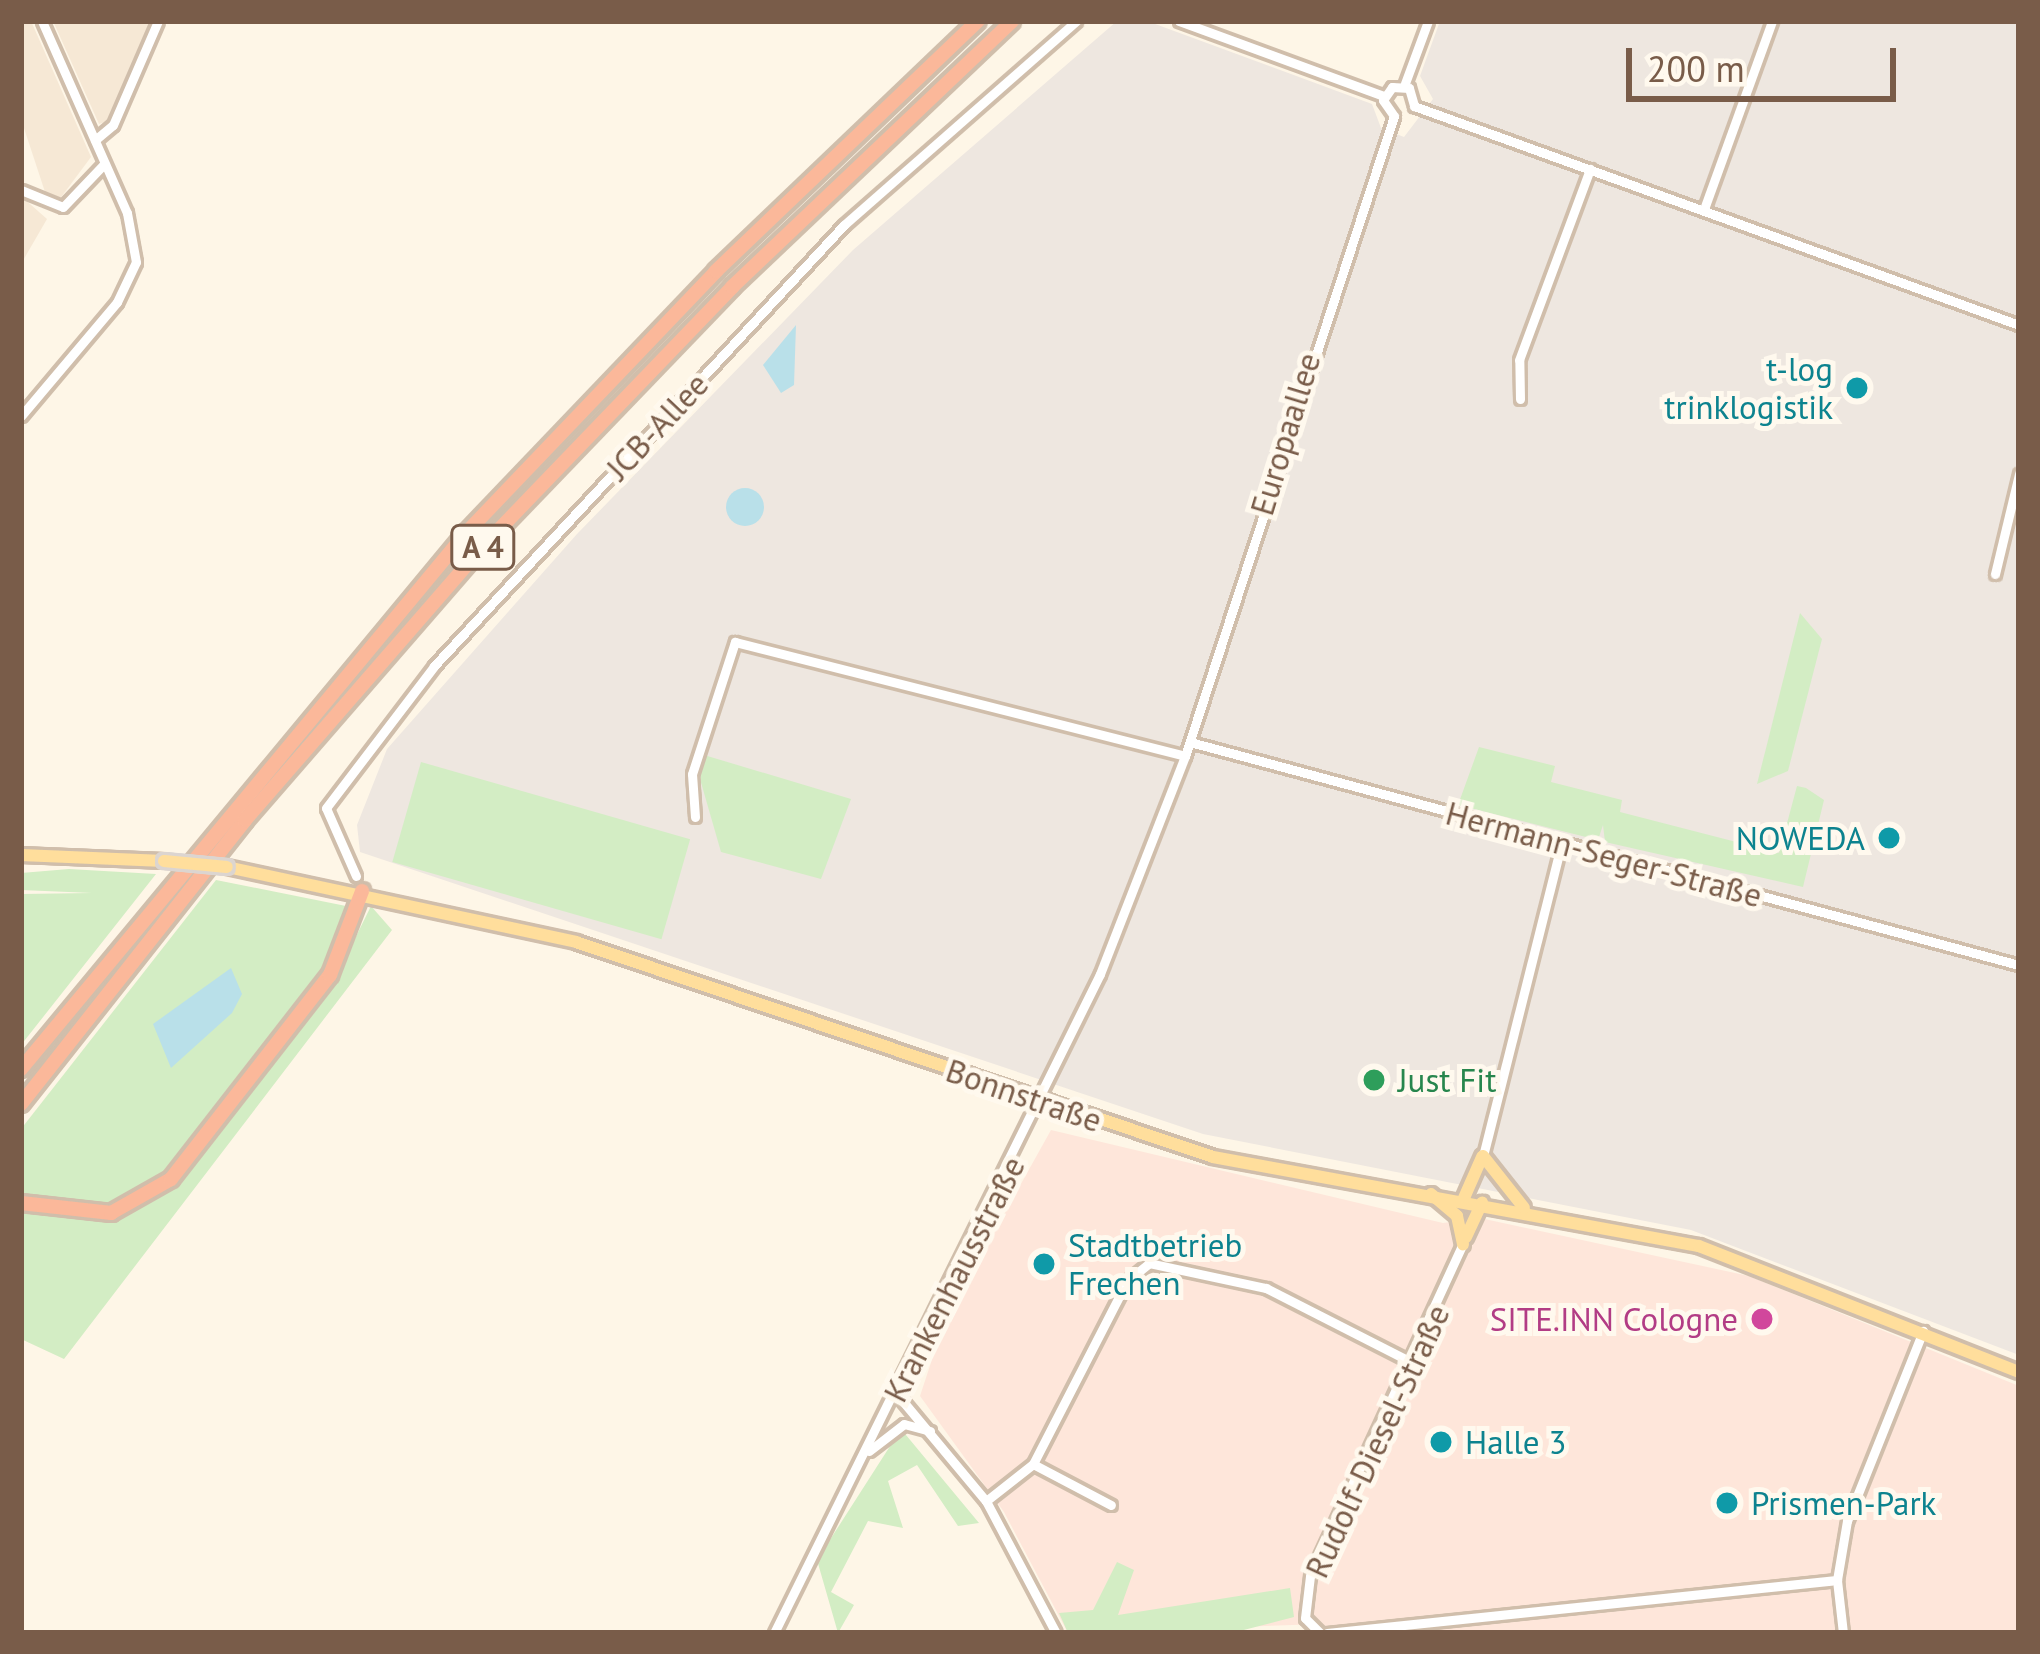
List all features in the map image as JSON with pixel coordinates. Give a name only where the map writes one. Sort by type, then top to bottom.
[{"type":"highway","name":"A 4","points":[[21,1069],[466,533],[978,21]]},
{"type":"highway","name":"A 4","points":[[21,1104],[245,820],[488,542],[732,287],[1012,21]]},
{"type":"highway","points":[[21,1203],[111,1214],[171,1179],[330,975],[359,884]]},
{"type":"main road","name":"Bonnstraße","points":[[21,855],[164,861],[359,884],[597,948],[1043,1103],[1213,1156],[1525,1208],[1699,1246],[2019,1372]]},
{"type":"main road","points":[[1464,1198],[1483,1156],[1525,1208]]},
{"type":"main road","points":[[1430,1193],[1456,1216],[1463,1244]]},
{"type":"main road","points":[[1463,1244],[1482,1202]]},
{"type":"street","points":[[21,416],[134,274],[134,232],[42,21]]},
{"type":"street","points":[[95,140],[113,125],[158,21]]},
{"type":"street","name":"JCB-Allee","points":[[359,884],[326,808],[434,666],[844,225],[1076,21]]},
{"type":"street","points":[[1179,21],[1384,95],[1404,86],[1428,21]]},
{"type":"street","points":[[1704,209],[1772,21]]},
{"type":"street","points":[[1404,86],[1414,106],[2019,325]]},
{"type":"street","points":[[1384,95],[1394,116],[1414,106]]},
{"type":"street","name":"Europaallee","points":[[1043,1103],[1190,742],[1394,116]]},
{"type":"street","points":[[21,190],[63,207],[104,164]]},
{"type":"street","points":[[1520,399],[1519,360],[1590,170]]},
{"type":"street","points":[[1995,574],[2019,474]]},
{"type":"street","points":[[695,817],[692,774],[735,642],[1185,756]]},
{"type":"street","name":"Hermann-Seger-Straße","points":[[1190,742],[2019,964]]},
{"type":"street","points":[[1483,1156],[1561,845]]},
{"type":"street","name":"Krankenhausstraße","points":[[774,1633],[1043,1103]]},
{"type":"street","name":"Rudolf-Diesel-Straße","points":[[1322,1633],[1306,1618],[1310,1576],[1413,1363],[1463,1244]]},
{"type":"street","points":[[986,1501],[1033,1464],[1127,1280],[1149,1263],[1266,1288],[1413,1363]]},
{"type":"street","points":[[1844,1633],[1837,1580],[1856,1490],[1923,1331]]},
{"type":"street","points":[[896,1393],[986,1501],[1056,1633]]},
{"type":"street","name":"Krankenhausstraße","points":[[865,1455],[904,1424],[935,1435]]},
{"type":"street","points":[[1033,1464],[1111,1505]]},
{"type":"street","points":[[1322,1633],[1837,1580]]},
{"type":"street","points":[[1466,1620],[1466,1633]]},
{"type":"shaded area","points":[[21,21],[31,21],[91,157],[59,200],[46,195],[21,119]]},
{"type":"shaded area","points":[[53,21],[152,21],[111,120],[99,124]]},
{"type":"shaded area","points":[[1117,21],[1147,21],[1372,104],[1381,128],[1404,137],[1433,99],[1420,76],[1440,21],[2019,21],[2019,1355],[1691,1230],[1203,1134],[360,852],[357,825],[387,749],[577,534],[853,250]]},
{"type":"shaded area","points":[[21,196],[47,219],[21,264]]},
{"type":"shaded area","points":[[1051,1130],[1443,1223],[1480,1218],[1749,1276],[2019,1386],[2019,1633],[1324,1633],[1323,1624],[1068,1633],[1004,1512],[920,1396],[945,1320]]},
{"type":"green space","points":[[1800,613],[1822,639],[1788,771],[1757,784]]},
{"type":"green space","points":[[1479,747],[1555,766],[1551,782],[1622,800],[1620,812],[1779,853],[1797,786],[1806,788],[1824,800],[1803,887],[1605,842],[1603,825],[1598,840],[1458,805]]},
{"type":"green space","points":[[704,755],[851,799],[821,879],[721,852],[700,779]]},
{"type":"green space","points":[[421,762],[690,839],[661,939],[392,862]]},
{"type":"green space","points":[[69,869],[156,874],[21,1045],[21,894],[92,893],[21,890],[21,873]]},
{"type":"green space","points":[[216,880],[346,906],[332,959],[147,1194],[101,1209],[21,1198],[21,1129]]},
{"type":"green space","points":[[371,906],[392,930],[64,1359],[21,1339],[21,1208],[99,1220],[160,1197],[335,979]]},
{"type":"green space","points":[[901,1429],[979,1523],[958,1526],[917,1465],[888,1481],[903,1528],[868,1521],[831,1592],[854,1605],[838,1633],[817,1560]]},
{"type":"green space","points":[[1117,1562],[1134,1570],[1118,1615],[1290,1588],[1294,1617],[1232,1633],[1068,1633],[1059,1613],[1093,1610]]},
{"type":"water","points":[[796,325],[794,385],[781,393],[763,365]]},
{"type":"water","points":[[745,488],[758,494],[764,507],[758,520],[745,526],[732,520],[726,507],[732,494]]},
{"type":"water","points":[[231,968],[242,994],[232,1013],[171,1068],[153,1024]]},
{"type":"place","name":"t-log trinklogistik","points":[[1857,388]]},
{"type":"place","name":"NOWEDA","points":[[1889,838]]},
{"type":"place","name":"Just Fit","points":[[1374,1080]]},
{"type":"place","name":"Stadtbetrieb Frechen","points":[[1044,1264]]},
{"type":"place","name":"SITE.INN Cologne","points":[[1762,1319]]},
{"type":"place","name":"Halle 3","points":[[1441,1442]]},
{"type":"place","name":"Prismen-Park","points":[[1727,1503]]}]
